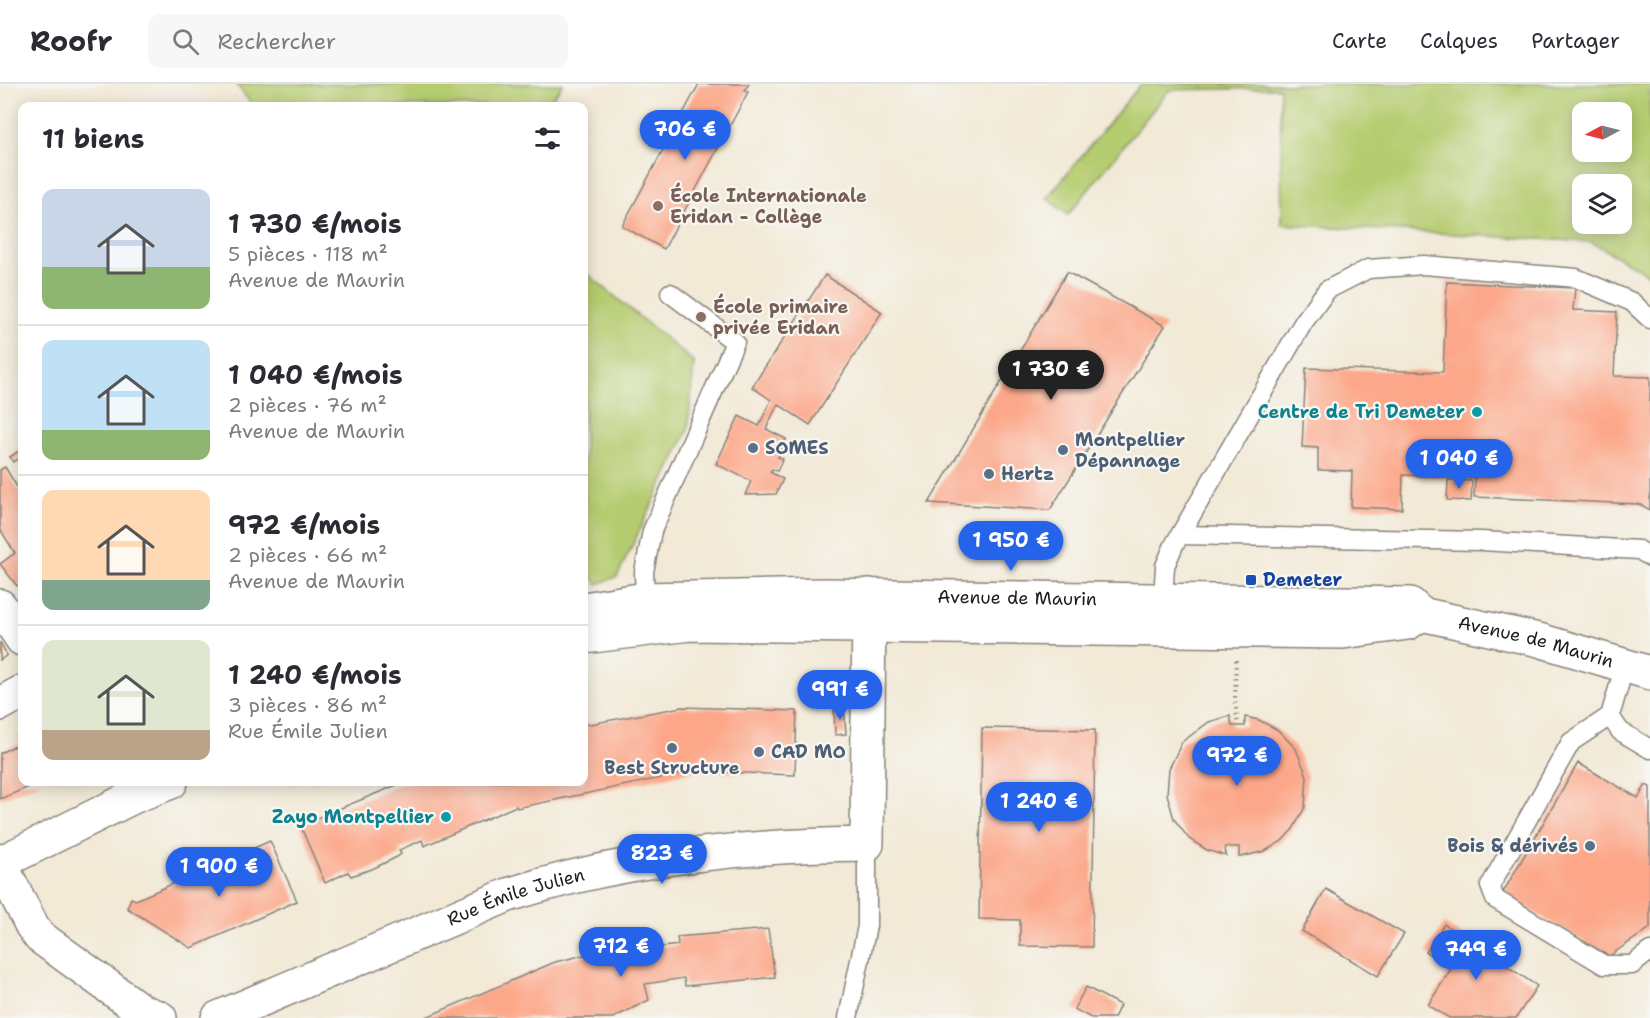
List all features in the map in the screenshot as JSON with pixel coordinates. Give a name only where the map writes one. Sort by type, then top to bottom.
[{"type":"street","name":"Avenue de Maurin","points":[[588,608],[645,598],[870,611],[1163,615],[1343,632],[1408,623],[1421,614],[1539,640],[1631,677]]},
{"type":"street","points":[[0,606],[18,633]]},
{"type":"street","name":"Avenue de Maurin","points":[[588,637],[690,624],[870,611]]},
{"type":"street","points":[[867,844],[870,611]]},
{"type":"street","points":[[0,704],[18,695]]},
{"type":"street","points":[[148,786],[130,789],[0,863],[32,927],[40,937],[142,1011],[160,1018]]},
{"type":"street","name":"Rue Émile Julien","points":[[218,1018],[508,895],[554,880],[615,866],[720,851],[867,844]]},
{"type":"lane","points":[[1163,615],[1165,566],[1303,323],[1327,290],[1368,268],[1424,265],[1576,278],[1632,302],[1650,319]]},
{"type":"lane","points":[[645,598],[644,572],[652,531],[735,342],[670,293]]},
{"type":"lane","points":[[1181,535],[1481,541],[1639,550],[1650,557]]},
{"type":"lane","points":[[1631,677],[1610,716],[1571,742],[1490,886],[1495,899],[1604,965],[1632,964],[1650,951]]},
{"type":"lane","points":[[1610,716],[1620,731],[1650,749]]},
{"type":"lane","points":[[848,1018],[867,926],[867,844]]},
{"type":"path","points":[[1236,660],[1235,700],[1238,726]]},
{"type":"green space","points":[[236,84],[563,84],[550,102],[250,102]]},
{"type":"green space","points":[[1141,84],[1650,84],[1650,275],[1591,242],[1282,224],[1280,88],[1169,90],[1068,215],[1047,198]]},
{"type":"green space","points":[[588,274],[694,362],[688,430],[617,577],[597,584],[588,571]]},
{"type":"building","points":[[699,84],[749,84],[745,90],[748,92],[664,249],[622,226]]},
{"type":"building","points":[[1067,272],[1165,326],[1050,510],[929,503]]},
{"type":"building","points":[[825,275],[882,312],[810,425],[778,404],[766,429],[786,439],[778,457],[783,459],[777,471],[772,469],[770,472],[783,479],[776,494],[745,495],[751,481],[716,464],[739,416],[759,426],[771,400],[752,387]]},
{"type":"building","name":"Centre de Tri Demeter","points":[[1447,282],[1575,288],[1573,310],[1617,312],[1614,376],[1650,377],[1650,510],[1639,504],[1474,497],[1475,478],[1403,475],[1402,509],[1351,507],[1352,471],[1318,470],[1318,448],[1302,447],[1306,368],[1443,372]]},
{"type":"building","points":[[18,452],[18,459],[13,462],[10,457]]},
{"type":"building","points":[[5,467],[18,488],[17,586],[0,564],[15,553],[0,529],[0,470]]},
{"type":"building","points":[[1448,480],[1472,481],[1471,501],[1447,500]]},
{"type":"building","points":[[0,642],[7,655],[0,660]]},
{"type":"building","points":[[682,707],[797,711],[795,775],[694,771],[517,808],[516,806],[424,846],[422,840],[399,850],[401,854],[397,857],[372,869],[351,876],[348,872],[325,883],[300,825],[394,786],[588,786],[588,724]]},
{"type":"building","points":[[844,707],[846,734],[835,735],[834,708]]},
{"type":"building","points":[[1230,716],[1232,726],[1245,726],[1245,717],[1259,720],[1278,730],[1296,749],[1307,776],[1305,807],[1293,829],[1282,841],[1265,851],[1241,857],[1239,857],[1239,847],[1225,847],[1226,856],[1207,850],[1189,839],[1174,819],[1167,794],[1169,769],[1182,742],[1209,722]]},
{"type":"building","points":[[982,728],[1095,730],[1092,947],[1020,946],[1020,920],[979,919]]},
{"type":"building","points":[[18,744],[18,786],[31,786],[0,799],[0,753]]},
{"type":"building","name":"Bois & dérivés","points":[[1578,763],[1638,798],[1646,785],[1650,787],[1650,928],[1609,956],[1502,894]]},
{"type":"building","points":[[270,841],[297,901],[191,948],[127,908],[131,898],[136,900]]},
{"type":"building","points":[[1326,889],[1404,934],[1378,976],[1302,931]]},
{"type":"building","points":[[1444,924],[1537,986],[1516,1018],[1449,1018],[1428,1005],[1451,969],[1426,952]]},
{"type":"building","points":[[768,929],[775,977],[685,986],[684,978],[645,984],[649,1000],[613,1018],[424,1018],[555,962],[631,944],[632,951],[678,945],[677,937]]},
{"type":"building","points":[[1086,987],[1120,1005],[1114,1018],[1091,1018],[1074,1009]]},
{"type":"place","name":"École Internationale Eridan - Collège","points":[[658,206]]},
{"type":"place","name":"École primaire privée Eridan","points":[[701,317]]},
{"type":"place","name":"Centre de Tri Demeter","points":[[1477,412]]},
{"type":"place","name":"SOMES","points":[[753,448]]},
{"type":"place","name":"Montpellier Dépannage","points":[[1063,450]]},
{"type":"place","name":"Hertz","points":[[989,474]]},
{"type":"place","name":"Demeter","points":[[1251,580]]},
{"type":"place","name":"Best Structure","points":[[672,748]]},
{"type":"place","name":"CAD MO","points":[[759,752]]},
{"type":"place","name":"Zayo Montpellier","points":[[446,817]]},
{"type":"place","name":"Bois & dérivés","points":[[1590,846]]}]
